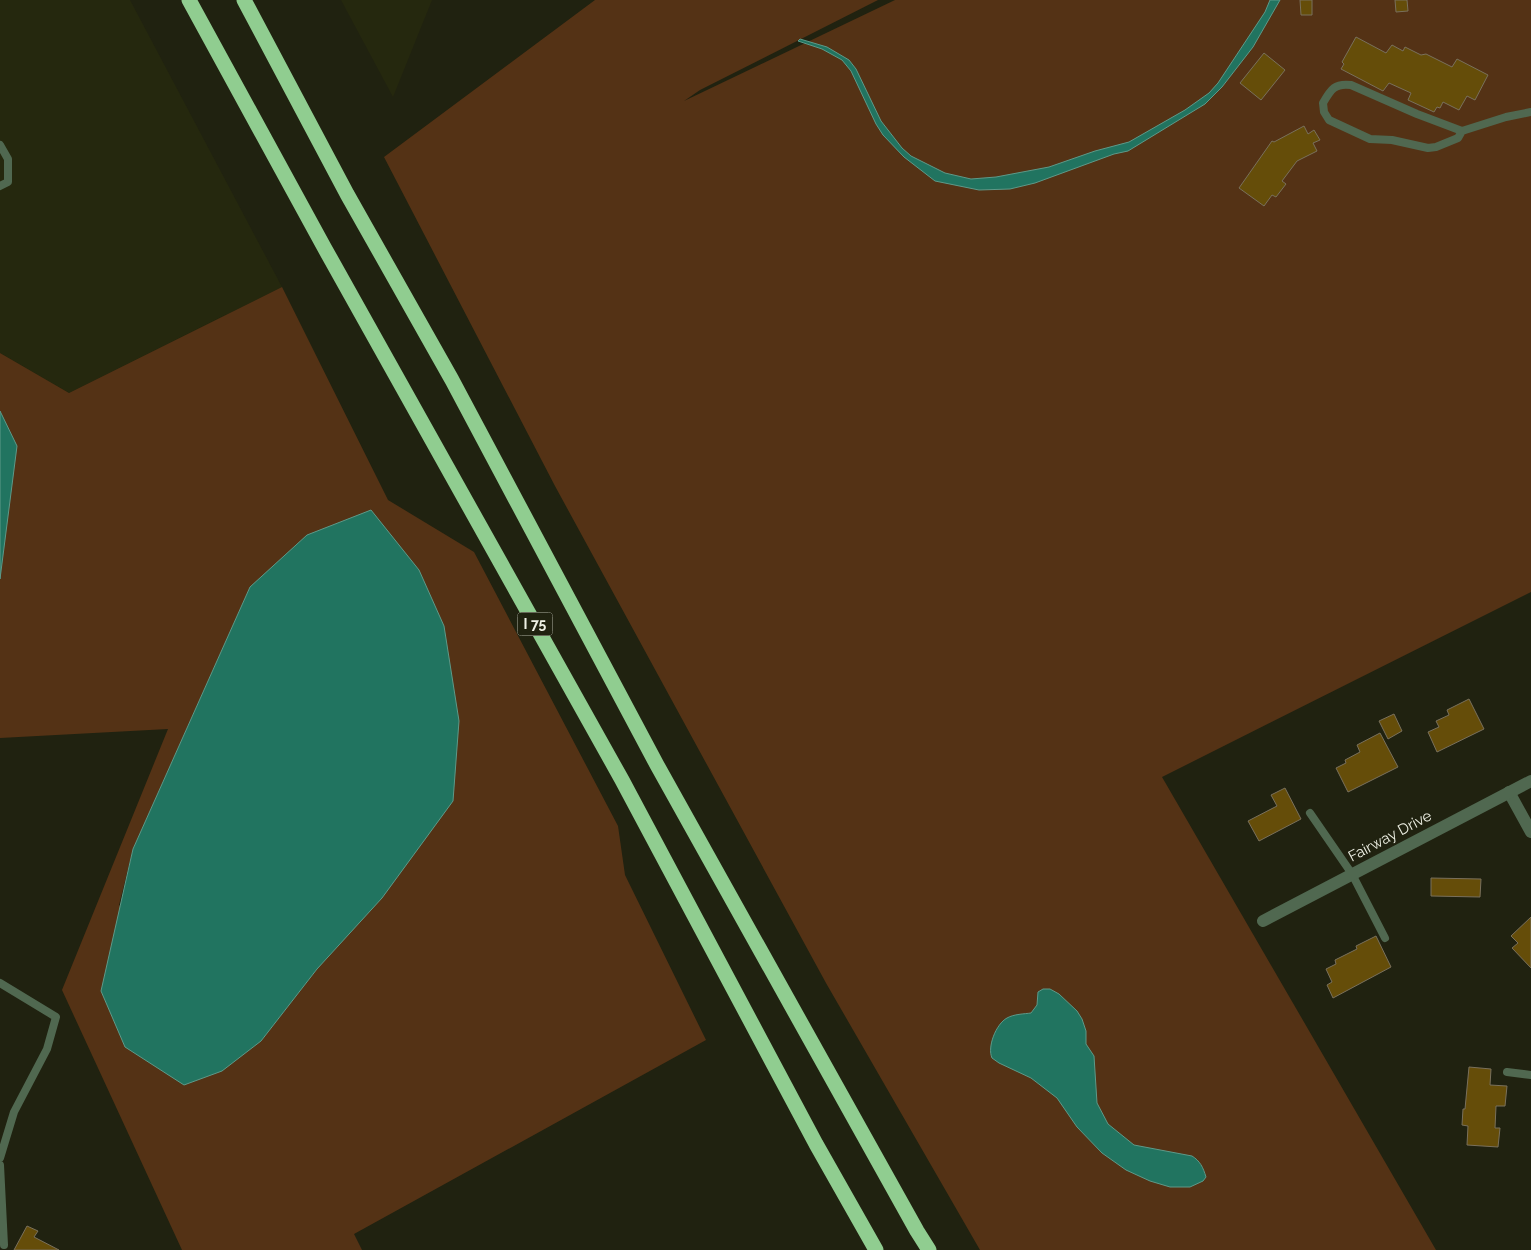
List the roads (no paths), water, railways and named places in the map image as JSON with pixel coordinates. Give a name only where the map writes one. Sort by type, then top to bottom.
[{"type":"highway","name":"I 75","points":[[189,0],[324,247],[622,780],[816,1144],[876,1250]]},
{"type":"highway","name":"I 75","points":[[244,0],[347,194],[456,388],[667,782],[917,1232],[929,1250]]},
{"type":"street","name":"Fairway Drive","points":[[1263,921],[1531,781]]},
{"type":"street","points":[[1509,792],[1531,832]]},
{"type":"lane","points":[[1462,131],[1458,138],[1436,147],[1428,148],[1392,140],[1370,140],[1329,120],[1324,112],[1323,103],[1331,90],[1341,84],[1351,85],[1417,114],[1462,131],[1506,117],[1531,112]]},
{"type":"lane","points":[[0,145],[8,159],[8,182],[0,186]]},
{"type":"lane","points":[[1310,814],[1352,874],[1385,938]]},
{"type":"lane","points":[[0,983],[56,1017],[47,1049],[14,1112],[0,1158]]},
{"type":"lane","points":[[1507,1072],[1531,1075]]},
{"type":"lane","points":[[0,1165],[4,1245]]},
{"type":"water","points":[[1270,0],[1280,0],[1253,47],[1222,87],[1205,104],[1128,151],[1114,154],[1035,183],[1010,189],[979,190],[935,181],[904,157],[883,135],[851,71],[842,60],[822,49],[798,41],[800,39],[827,47],[849,60],[856,69],[881,121],[902,148],[911,156],[945,173],[971,179],[996,177],[1049,167],[1095,151],[1129,142],[1185,110],[1209,93],[1218,83],[1265,12]]},
{"type":"water","points":[[0,411],[17,446],[0,579]]},
{"type":"water","points":[[371,510],[419,570],[444,626],[459,721],[453,801],[382,898],[317,969],[261,1041],[222,1071],[184,1085],[125,1047],[101,991],[133,849],[250,587],[307,535]]},
{"type":"water","points":[[1043,989],[1050,989],[1059,994],[1077,1011],[1082,1019],[1086,1031],[1086,1044],[1094,1056],[1097,1103],[1108,1124],[1134,1145],[1192,1156],[1204,1170],[1206,1177],[1203,1181],[1190,1187],[1170,1187],[1150,1181],[1126,1170],[1102,1153],[1077,1127],[1057,1098],[1031,1078],[992,1058],[992,1042],[999,1025],[1010,1017],[1031,1013],[1037,1005],[1038,992]]}]
